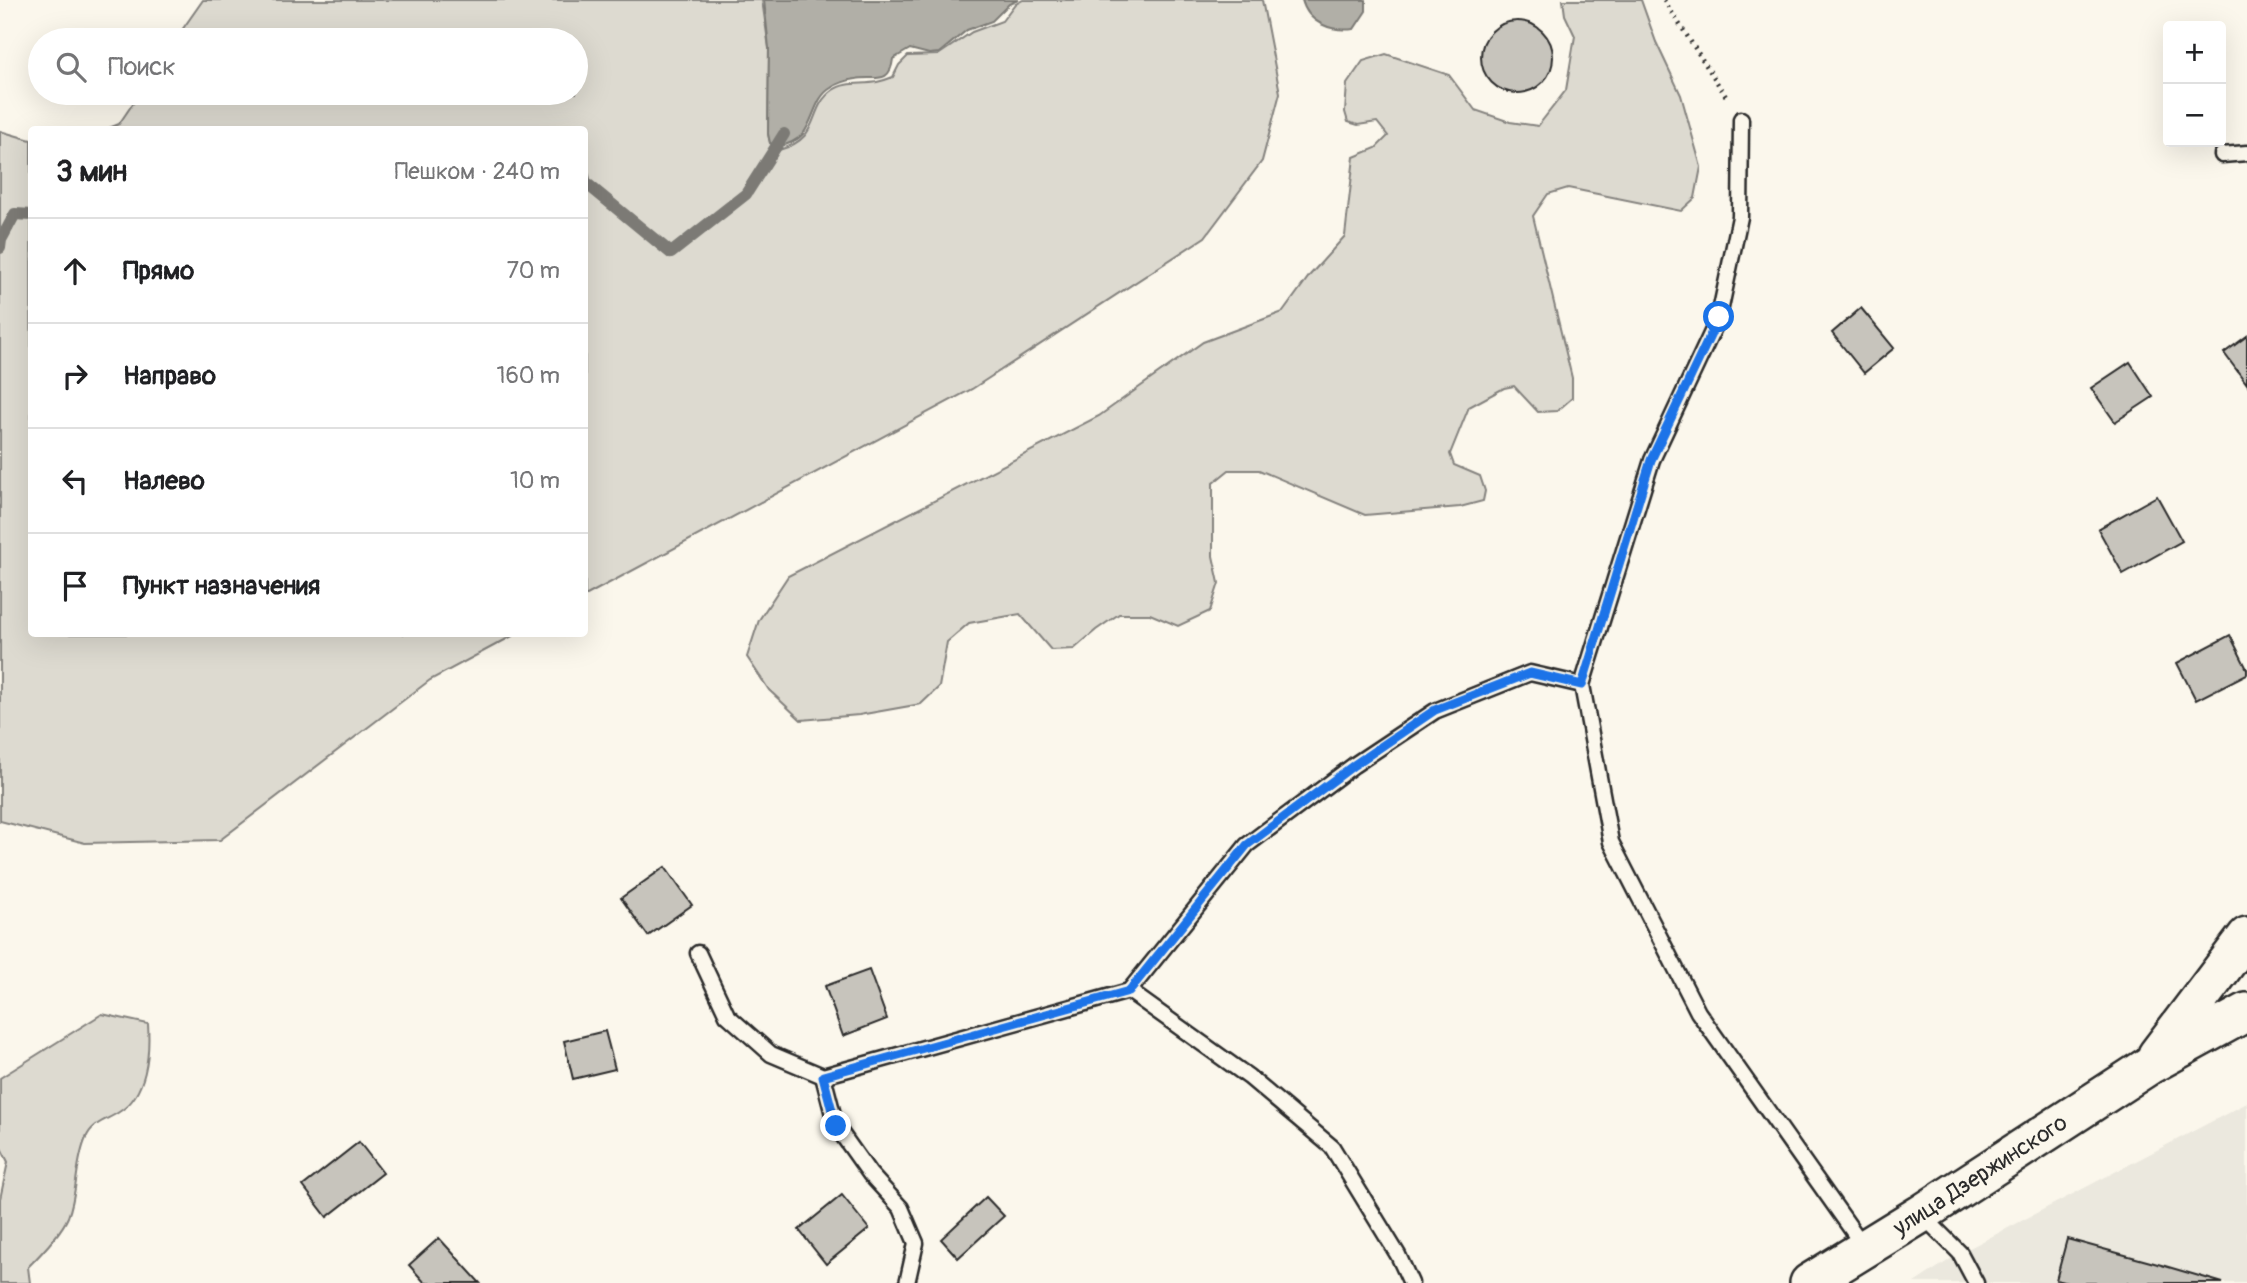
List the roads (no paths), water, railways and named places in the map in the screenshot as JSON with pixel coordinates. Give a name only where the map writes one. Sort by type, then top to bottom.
[{"type":"street","name":"улица Дзержинского","points":[[2150,1065],[2247,936]]},
{"type":"street","name":"улица Дзержинского","points":[[1809,1283],[1922,1214],[2150,1065],[2247,1012]]},
{"type":"lane","points":[[1741,119],[1740,217],[1719,317],[1651,460],[1582,685],[1611,842],[1698,1012],[1865,1248]]},
{"type":"lane","points":[[2222,155],[2247,153]]},
{"type":"lane","points":[[698,953],[727,1014],[771,1054],[823,1076],[1129,991],[1247,845],[1354,765],[1435,710],[1530,673],[1582,685]]},
{"type":"lane","points":[[1129,991],[1249,1077],[1332,1147],[1398,1255],[1411,1283]]},
{"type":"lane","points":[[823,1076],[836,1126],[870,1174],[901,1208],[916,1243],[907,1283]]},
{"type":"lane","points":[[1922,1214],[1960,1253],[1976,1283]]},
{"type":"waterway","points":[[588,185],[671,253],[746,194],[784,134]]},
{"type":"waterway","points":[[0,248],[1,240],[15,214],[28,215]]}]
